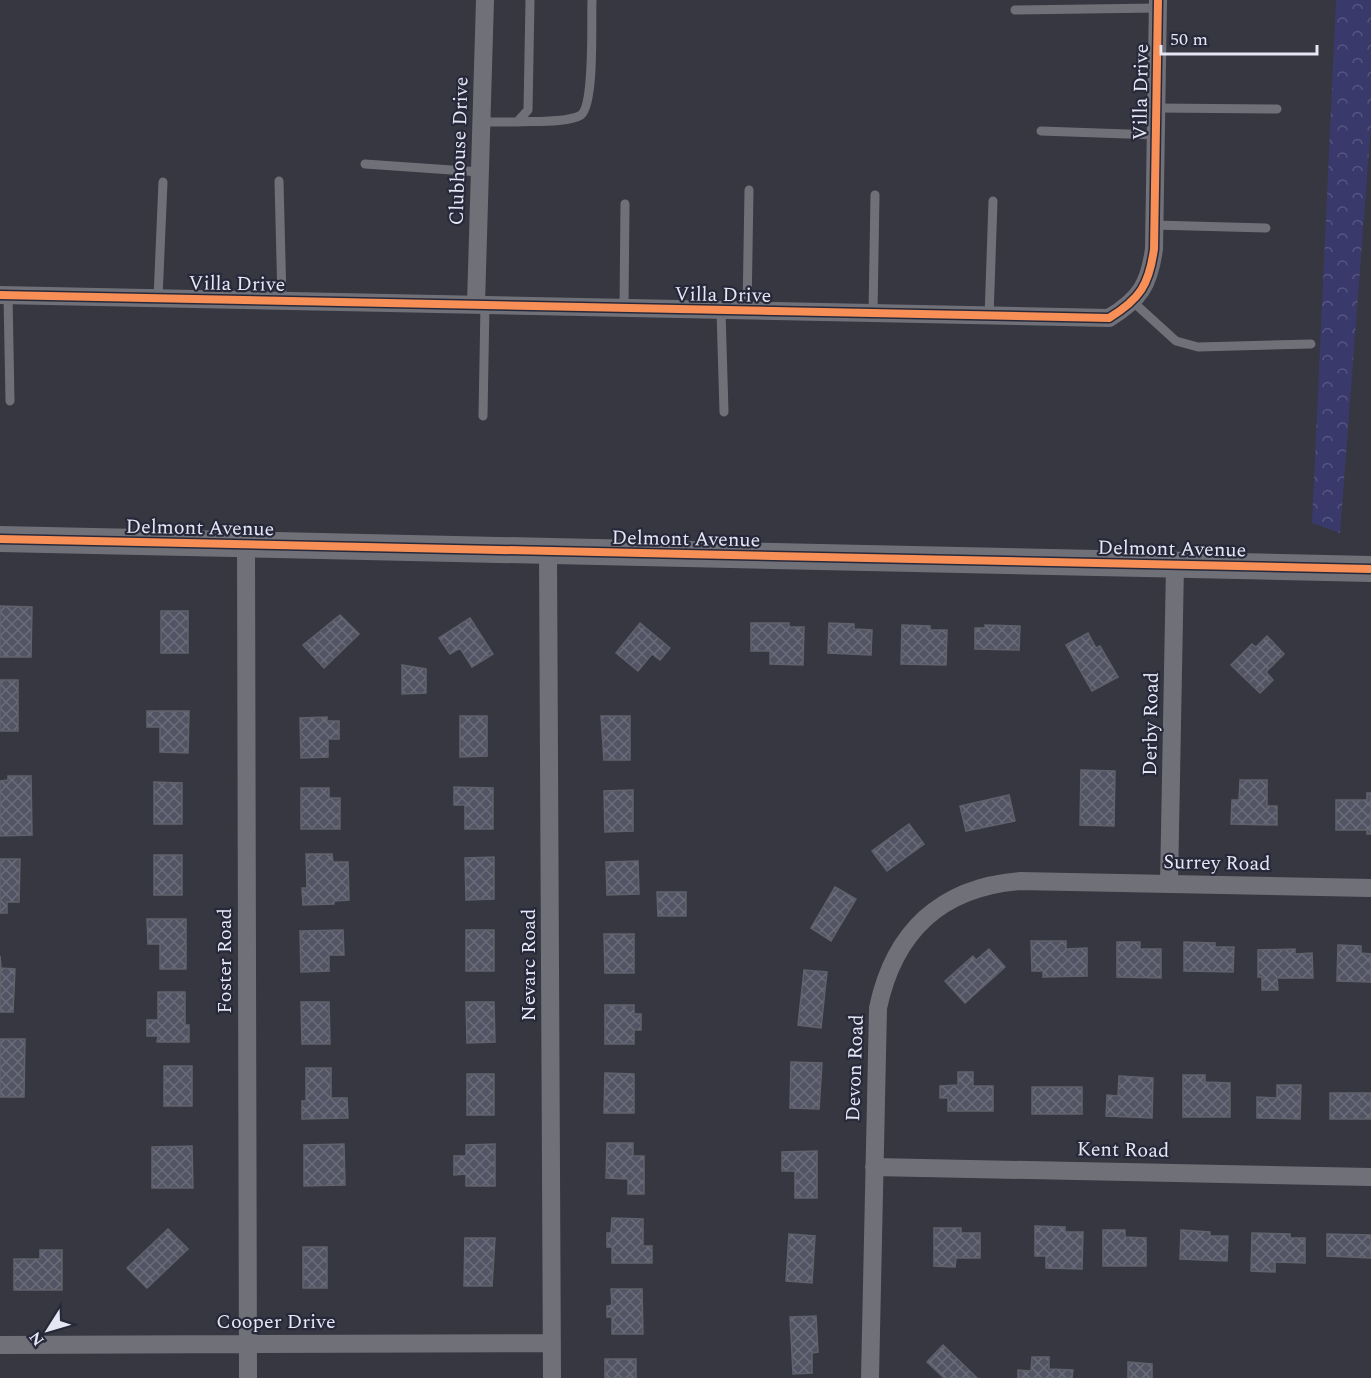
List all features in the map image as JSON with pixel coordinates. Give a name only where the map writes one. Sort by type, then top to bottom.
[{"type":"street","name":"Clubhouse Drive","points":[[480,304],[480,172],[485,0]]},
{"type":"street","name":"Villa Drive","points":[[4,295],[1110,318],[1132,301],[1150,275],[1154,225],[1158,4]]},
{"type":"street","name":"Delmont Avenue","points":[[0,539],[1371,569]]},
{"type":"street","name":"Foster Road","points":[[246,544],[248,1378]]},
{"type":"street","name":"Nevarc Road","points":[[548,551],[552,1378]]},
{"type":"street","name":"Derby Road","points":[[1169,884],[1175,565]]},
{"type":"street","name":"Devon Road","points":[[870,1378],[878,1008],[884,980],[896,953],[907,937],[927,916],[947,901],[973,889],[1000,882],[1061,882]]},
{"type":"street","name":"Surrey Road","points":[[1061,882],[1371,888]]},
{"type":"street","name":"Kent Road","points":[[874,1167],[1371,1177]]},
{"type":"street","name":"Cooper Drive","points":[[0,1345],[552,1343]]},
{"type":"lane","points":[[517,122],[528,110],[530,0]]},
{"type":"lane","points":[[481,122],[569,119],[580,116],[586,110],[589,94],[592,0]]},
{"type":"lane","points":[[1015,10],[1158,4]]},
{"type":"lane","points":[[1156,108],[1277,109]]},
{"type":"lane","points":[[1041,131],[1156,135]]},
{"type":"lane","points":[[365,164],[480,172]]},
{"type":"lane","points":[[279,181],[282,300]]},
{"type":"lane","points":[[158,298],[162,182]]},
{"type":"lane","points":[[747,311],[749,190]]},
{"type":"lane","points":[[873,314],[875,195]]},
{"type":"lane","points":[[989,317],[993,201]]},
{"type":"lane","points":[[624,308],[625,204]]},
{"type":"lane","points":[[1154,225],[1266,228]]},
{"type":"lane","points":[[4,295],[10,401]]},
{"type":"lane","points":[[1132,301],[1176,341],[1198,347],[1311,344]]},
{"type":"lane","points":[[480,304],[483,417]]},
{"type":"lane","points":[[721,310],[724,411]]},
{"type":"green space","points":[[1336,0],[1371,0],[1371,125],[1340,533],[1312,523]]},
{"type":"building","points":[[0,606],[32,607],[31,657],[0,657]]},
{"type":"building","points":[[161,611],[188,611],[188,653],[161,653]]},
{"type":"building","points":[[340,615],[359,634],[324,668],[303,645]]},
{"type":"building","points":[[470,618],[493,654],[472,667],[460,648],[450,654],[439,638]]},
{"type":"building","points":[[640,623],[670,648],[660,660],[652,654],[638,671],[616,653]]},
{"type":"building","points":[[751,623],[789,623],[789,627],[804,627],[803,665],[770,664],[770,651],[751,651]]},
{"type":"building","points":[[829,623],[854,624],[854,629],[872,630],[871,655],[828,653]]},
{"type":"building","points":[[902,625],[930,626],[930,630],[947,630],[946,665],[901,664]]},
{"type":"building","points":[[985,625],[1020,626],[1019,650],[975,649],[975,628],[985,628]]},
{"type":"building","points":[[1088,633],[1096,648],[1100,646],[1118,677],[1092,691],[1066,645]]},
{"type":"building","points":[[1267,636],[1284,654],[1266,672],[1273,680],[1260,693],[1231,665],[1252,644],[1256,647]]},
{"type":"building","points":[[402,665],[426,669],[426,693],[402,694]]},
{"type":"building","points":[[0,680],[18,680],[18,731],[0,731]]},
{"type":"building","points":[[147,711],[189,711],[188,753],[160,752],[160,727],[147,727]]},
{"type":"building","points":[[460,716],[487,716],[487,756],[460,757]]},
{"type":"building","points":[[601,716],[630,716],[630,760],[604,760]]},
{"type":"building","points":[[327,717],[327,721],[339,721],[339,739],[328,739],[328,757],[301,758],[300,718]]},
{"type":"building","points":[[1081,770],[1115,771],[1114,826],[1080,825]]},
{"type":"building","points":[[8,776],[31,776],[32,835],[0,836],[0,781],[8,780]]},
{"type":"building","points":[[1240,780],[1267,780],[1267,806],[1277,806],[1277,825],[1231,824],[1232,800],[1239,800]]},
{"type":"building","points":[[154,782],[182,783],[182,824],[154,824]]},
{"type":"building","points":[[454,787],[493,788],[493,829],[465,829],[465,805],[454,805]]},
{"type":"building","points":[[301,788],[329,788],[329,798],[340,798],[340,829],[301,829]]},
{"type":"building","points":[[633,790],[633,831],[605,832],[604,791]]},
{"type":"building","points":[[1367,793],[1371,793],[1371,834],[1367,834],[1367,830],[1336,830],[1336,800],[1367,800]]},
{"type":"building","points":[[1009,795],[1015,821],[966,831],[960,806]]},
{"type":"building","points":[[909,824],[924,844],[887,871],[872,851]]},
{"type":"building","points":[[306,854],[332,854],[333,862],[348,862],[349,900],[334,901],[334,904],[303,905],[302,888],[307,888]]},
{"type":"building","points":[[154,855],[182,855],[182,895],[154,895]]},
{"type":"building","points":[[494,857],[494,899],[466,900],[465,858]]},
{"type":"building","points":[[0,859],[20,859],[19,902],[7,902],[7,913],[0,913]]},
{"type":"building","points":[[638,861],[639,894],[607,895],[606,862]]},
{"type":"building","points":[[835,887],[856,899],[831,941],[811,928]]},
{"type":"building","points":[[657,892],[686,892],[686,916],[658,916]]},
{"type":"building","points":[[147,919],[186,919],[186,969],[160,969],[160,944],[148,944]]},
{"type":"building","points":[[343,930],[344,955],[329,955],[329,971],[301,972],[300,931]]},
{"type":"building","points":[[466,930],[494,930],[494,971],[466,971]]},
{"type":"building","points":[[604,934],[634,934],[634,973],[605,973]]},
{"type":"building","points":[[1031,941],[1066,941],[1066,949],[1087,948],[1087,976],[1043,977],[1043,971],[1032,971]]},
{"type":"building","points":[[1117,942],[1140,942],[1140,949],[1161,949],[1161,978],[1117,977]]},
{"type":"building","points":[[1184,942],[1215,943],[1215,947],[1234,947],[1233,972],[1184,971]]},
{"type":"building","points":[[1338,945],[1361,946],[1361,953],[1371,954],[1371,982],[1337,981]]},
{"type":"building","points":[[989,949],[1005,967],[965,1003],[945,981],[973,956],[976,960]]},
{"type":"building","points":[[1295,949],[1295,954],[1312,953],[1313,978],[1277,978],[1278,990],[1262,990],[1262,977],[1258,977],[1258,950]]},
{"type":"building","points":[[0,956],[1,968],[15,969],[13,1012],[0,1012]]},
{"type":"building","points":[[804,970],[827,972],[821,1028],[798,1025]]},
{"type":"building","points":[[158,992],[185,992],[185,1025],[189,1025],[189,1042],[157,1042],[158,1036],[147,1036],[147,1020],[158,1020]]},
{"type":"building","points":[[301,1002],[329,1002],[330,1044],[302,1044]]},
{"type":"building","points":[[466,1002],[494,1002],[495,1042],[467,1043]]},
{"type":"building","points":[[605,1005],[634,1005],[634,1014],[641,1014],[641,1030],[634,1030],[634,1044],[605,1044]]},
{"type":"building","points":[[0,1039],[25,1039],[24,1097],[0,1097]]},
{"type":"building","points":[[791,1062],[822,1063],[819,1109],[790,1108]]},
{"type":"building","points":[[164,1066],[192,1066],[192,1106],[164,1106]]},
{"type":"building","points":[[306,1068],[331,1068],[331,1098],[347,1098],[348,1118],[302,1119],[302,1101],[306,1101]]},
{"type":"building","points":[[958,1072],[973,1072],[973,1086],[993,1086],[993,1111],[948,1111],[948,1098],[940,1098],[940,1086],[958,1085]]},
{"type":"building","points":[[605,1073],[634,1074],[634,1113],[604,1113]]},
{"type":"building","points":[[467,1074],[494,1074],[494,1115],[467,1115]]},
{"type":"building","points":[[1183,1075],[1205,1075],[1205,1082],[1230,1083],[1230,1117],[1183,1117]]},
{"type":"building","points":[[1119,1076],[1153,1078],[1152,1118],[1106,1116],[1107,1095],[1118,1096]]},
{"type":"building","points":[[1277,1085],[1301,1085],[1300,1119],[1257,1118],[1257,1097],[1277,1098]]},
{"type":"building","points":[[1032,1087],[1082,1087],[1082,1114],[1032,1114]]},
{"type":"building","points":[[1330,1093],[1371,1093],[1371,1119],[1330,1119]]},
{"type":"building","points":[[607,1143],[633,1143],[633,1156],[644,1156],[644,1194],[628,1194],[628,1179],[606,1178]]},
{"type":"building","points":[[344,1144],[345,1185],[304,1186],[304,1145]]},
{"type":"building","points":[[495,1144],[495,1186],[466,1186],[466,1174],[454,1175],[454,1156],[466,1156],[466,1145]]},
{"type":"building","points":[[192,1146],[193,1188],[152,1188],[152,1147]]},
{"type":"building","points":[[817,1151],[817,1198],[795,1198],[795,1171],[782,1171],[782,1152]]},
{"type":"building","points":[[612,1218],[643,1219],[643,1246],[652,1246],[652,1263],[612,1263],[612,1247],[607,1247],[607,1233],[611,1233]]},
{"type":"building","points":[[1035,1226],[1065,1227],[1065,1232],[1083,1232],[1082,1269],[1046,1268],[1046,1256],[1035,1256]]},
{"type":"building","points":[[934,1228],[961,1228],[961,1233],[980,1233],[980,1258],[956,1258],[955,1267],[934,1266]]},
{"type":"building","points":[[168,1229],[188,1249],[147,1288],[127,1268]]},
{"type":"building","points":[[1103,1230],[1125,1230],[1125,1237],[1146,1238],[1146,1266],[1103,1266]]},
{"type":"building","points":[[1181,1230],[1210,1232],[1210,1236],[1228,1236],[1227,1261],[1180,1259]]},
{"type":"building","points":[[1252,1233],[1290,1234],[1290,1238],[1305,1238],[1305,1263],[1275,1262],[1275,1272],[1251,1271]]},
{"type":"building","points":[[789,1234],[815,1236],[812,1283],[786,1281]]},
{"type":"building","points":[[1327,1234],[1371,1235],[1371,1258],[1327,1256]]},
{"type":"building","points":[[465,1238],[495,1238],[492,1286],[464,1286]]},
{"type":"building","points":[[303,1247],[327,1247],[327,1288],[303,1288]]},
{"type":"building","points":[[40,1250],[62,1250],[62,1290],[14,1290],[14,1259],[40,1259]]},
{"type":"building","points":[[611,1289],[642,1289],[643,1334],[612,1334],[612,1317],[607,1317],[607,1306],[612,1305]]},
{"type":"building","points":[[816,1316],[818,1352],[812,1353],[812,1373],[793,1374],[790,1317]]},
{"type":"building","points":[[943,1345],[977,1378],[944,1378],[927,1362]]},
{"type":"building","points":[[1032,1357],[1049,1357],[1049,1369],[1073,1370],[1072,1378],[1018,1378],[1018,1370],[1031,1371]]},
{"type":"building","points":[[605,1359],[636,1359],[636,1378],[605,1378]]},
{"type":"building","points":[[1128,1362],[1152,1364],[1152,1378],[1128,1378]]},
{"type":"cycle path","points":[[0,295],[1109,318],[1136,297],[1146,282],[1152,262],[1158,0]]},
{"type":"cycle path","points":[[0,539],[1371,569]]}]
